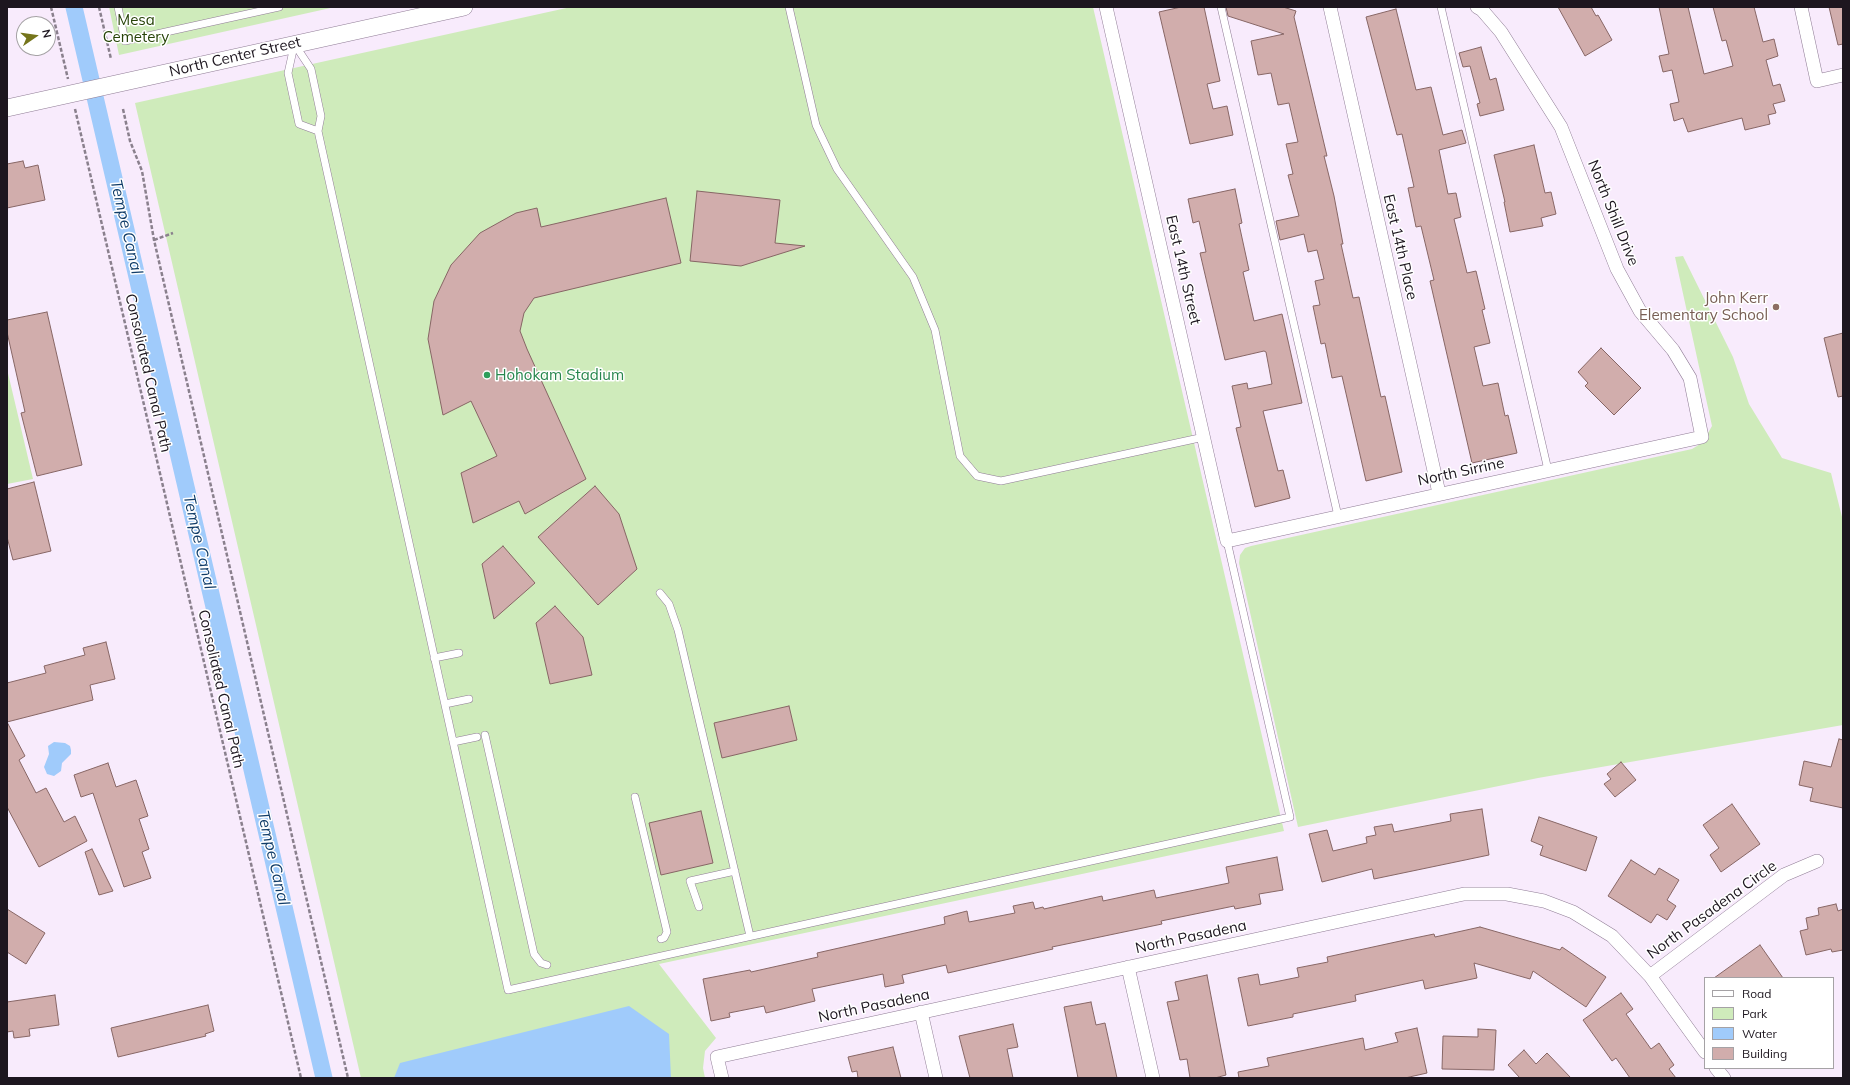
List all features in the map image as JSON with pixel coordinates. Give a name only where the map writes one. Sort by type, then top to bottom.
[{"type":"street","name":"North Center Street","points":[[7,108],[464,7]]},
{"type":"street","name":"East 14th Street","points":[[1106,7],[1227,541]]},
{"type":"street","name":"East 14th Place","points":[[1330,7],[1439,493]]},
{"type":"street","name":"North Shill Drive","points":[[1477,7],[1482,10],[1501,32],[1561,128],[1617,269],[1640,311],[1673,350],[1690,378],[1702,437]]},
{"type":"street","points":[[1801,7],[1817,81],[1843,75]]},
{"type":"street","name":"North Sirrine","points":[[1227,541],[1439,493],[1702,437]]},
{"type":"street","name":"North Pasadena Circle","points":[[1650,976],[1784,875],[1817,861]]},
{"type":"street","name":"North Pasadena","points":[[722,1078],[717,1057],[1464,894],[1507,894],[1544,901],[1573,912],[1612,936],[1650,976],[1704,1051]]},
{"type":"street","points":[[1128,967],[1152,1078]]},
{"type":"street","points":[[921,1012],[936,1078]]},
{"type":"street","points":[[1717,1069],[1724,1078]]},
{"type":"lane","points":[[118,7],[125,41],[279,7]]},
{"type":"lane","points":[[789,7],[816,125],[837,169],[913,277],[935,330],[960,456],[977,476],[1001,482],[1204,437]]},
{"type":"lane","points":[[1221,7],[1338,516]]},
{"type":"lane","points":[[1441,7],[1548,470]]},
{"type":"lane","points":[[294,44],[288,73],[299,124],[318,131]]},
{"type":"lane","points":[[294,44],[311,69],[321,116],[318,131],[508,990],[1290,817],[1227,541]]},
{"type":"lane","points":[[660,593],[668,604],[678,630],[750,936]]},
{"type":"lane","points":[[434,658],[459,652]]},
{"type":"lane","points":[[445,704],[469,699]]},
{"type":"lane","points":[[485,735],[534,954],[541,963],[547,965]]},
{"type":"lane","points":[[453,742],[477,737]]},
{"type":"lane","points":[[635,797],[668,932],[664,938],[661,939]]},
{"type":"lane","points":[[699,907],[690,881],[735,871]]},
{"type":"path","name":"Consoliated Canal Path","points":[[51,7],[301,1078]]},
{"type":"path","points":[[99,7],[111,59]]},
{"type":"path","points":[[123,109],[130,141],[142,171],[154,240],[348,1078]]},
{"type":"path","points":[[154,240],[173,233]]},
{"type":"green space","name":"Mesa Cemetery","points":[[109,7],[335,7],[119,55]]},
{"type":"green space","points":[[571,7],[1093,7],[1284,831],[659,964],[716,1038],[705,1051],[703,1068],[705,1078],[361,1078],[135,103]]},
{"type":"green space","points":[[1683,256],[1733,357],[1749,404],[1782,458],[1831,473],[1843,521],[1843,725],[1538,778],[1298,827],[1239,563],[1240,555],[1245,548],[1251,546],[1692,449],[1697,446],[1704,440],[1712,426],[1675,257]]},
{"type":"green space","points":[[7,369],[33,479],[7,484]]},
{"type":"water","points":[[54,742],[65,743],[70,746],[71,754],[62,763],[61,771],[54,776],[47,774],[44,767],[49,754],[48,746]]},
{"type":"water","points":[[629,1006],[669,1034],[671,1078],[394,1078],[400,1063]]},
{"type":"building","points":[[1181,7],[1204,7],[1220,81],[1207,84],[1213,109],[1227,106],[1233,135],[1190,144],[1159,12]]},
{"type":"building","points":[[1226,7],[1283,7],[1296,11],[1294,17],[1327,156],[1324,156],[1334,196],[1343,244],[1341,244],[1353,298],[1359,297],[1381,397],[1385,396],[1402,472],[1366,481],[1342,376],[1332,378],[1325,343],[1321,344],[1313,306],[1320,305],[1315,281],[1324,279],[1317,250],[1308,252],[1304,234],[1280,240],[1276,221],[1299,216],[1288,175],[1293,174],[1286,144],[1298,142],[1289,103],[1278,105],[1271,73],[1258,75],[1251,41],[1284,34],[1228,16]]},
{"type":"building","points":[[1558,7],[1591,7],[1596,16],[1598,15],[1612,40],[1585,56]]},
{"type":"building","points":[[1659,7],[1688,7],[1704,74],[1733,66],[1726,40],[1722,41],[1713,7],[1754,7],[1763,42],[1774,39],[1778,56],[1766,60],[1773,86],[1780,84],[1785,101],[1773,104],[1776,113],[1768,115],[1770,124],[1745,130],[1742,118],[1688,132],[1683,118],[1674,121],[1670,104],[1679,102],[1672,70],[1663,72],[1659,56],[1669,54]]},
{"type":"building","points":[[1829,7],[1843,7],[1843,44],[1838,45]]},
{"type":"building","points":[[1396,9],[1416,90],[1431,87],[1443,135],[1462,130],[1466,143],[1439,150],[1448,194],[1456,193],[1461,217],[1454,219],[1467,273],[1476,271],[1485,309],[1482,310],[1490,343],[1474,347],[1483,386],[1498,383],[1505,416],[1508,415],[1517,453],[1472,463],[1430,281],[1434,280],[1421,226],[1416,227],[1408,188],[1414,187],[1402,134],[1397,135],[1366,17]]},
{"type":"building","points":[[1481,47],[1490,80],[1496,78],[1504,110],[1480,116],[1477,104],[1480,103],[1470,66],[1463,67],[1459,53]]},
{"type":"building","points":[[1534,145],[1545,193],[1551,192],[1556,214],[1541,218],[1543,226],[1510,232],[1505,202],[1494,155]]},
{"type":"building","points":[[23,161],[25,168],[38,165],[45,200],[7,208],[7,164]]},
{"type":"building","points":[[1235,189],[1242,223],[1239,224],[1249,270],[1243,272],[1254,321],[1282,314],[1302,403],[1263,411],[1278,471],[1283,470],[1290,498],[1255,507],[1236,428],[1241,427],[1232,386],[1247,383],[1248,389],[1272,384],[1266,352],[1264,351],[1225,360],[1200,253],[1206,252],[1199,221],[1193,223],[1188,199]]},
{"type":"building","points":[[697,191],[780,200],[775,243],[805,246],[741,266],[690,261]]},
{"type":"building","name":"Hohokam Stadium","points":[[666,198],[681,263],[534,298],[524,313],[520,331],[586,479],[525,514],[519,501],[473,523],[461,473],[497,456],[471,401],[443,415],[428,339],[434,301],[451,265],[480,233],[516,213],[537,208],[541,227]]},
{"type":"building","points":[[47,312],[82,465],[37,476],[21,413],[25,412],[7,332],[7,320]]},
{"type":"building","points":[[1843,333],[1843,396],[1838,397],[1824,338]]},
{"type":"building","points":[[1601,348],[1641,388],[1614,415],[1585,386],[1588,383],[1578,372]]},
{"type":"building","points":[[34,482],[51,551],[13,560],[7,537],[7,489]]},
{"type":"building","points":[[595,486],[619,514],[637,569],[598,605],[538,537]]},
{"type":"building","points":[[503,546],[535,583],[494,619],[482,564]]},
{"type":"building","points":[[555,606],[583,637],[592,675],[550,684],[536,623]]},
{"type":"building","points":[[106,642],[115,679],[90,685],[93,700],[7,722],[7,683],[46,673],[44,666],[85,655],[83,648]]},
{"type":"building","points":[[789,706],[797,740],[722,758],[714,723]]},
{"type":"building","points":[[7,722],[25,756],[19,760],[36,793],[46,788],[64,822],[75,816],[87,841],[39,867],[7,807]]},
{"type":"building","points":[[1839,739],[1843,740],[1843,808],[1810,801],[1813,788],[1799,785],[1804,761],[1831,767]]},
{"type":"building","points":[[1621,762],[1636,780],[1615,797],[1604,784],[1611,779],[1607,774]]},
{"type":"building","points":[[108,763],[116,787],[136,780],[148,816],[139,819],[149,849],[142,852],[151,878],[124,887],[93,793],[81,797],[74,775]]},
{"type":"building","points":[[1732,804],[1760,844],[1721,872],[1710,855],[1719,848],[1703,825]]},
{"type":"building","points":[[1482,809],[1489,855],[1374,879],[1372,869],[1322,882],[1309,834],[1327,830],[1333,851],[1367,843],[1366,837],[1376,835],[1374,827],[1392,824],[1394,832],[1451,821],[1450,814]]},
{"type":"building","points":[[701,811],[713,863],[661,875],[649,823]]},
{"type":"building","points":[[1539,817],[1597,837],[1586,871],[1540,855],[1543,846],[1531,841]]},
{"type":"building","points":[[92,849],[113,891],[99,895],[85,852]]},
{"type":"building","points":[[1277,857],[1283,890],[1259,894],[1261,904],[1235,909],[1234,906],[1161,921],[1162,924],[1052,947],[1053,949],[948,973],[946,965],[902,975],[904,983],[885,987],[883,974],[812,989],[815,1001],[766,1013],[764,1006],[729,1013],[730,1017],[711,1021],[703,979],[750,970],[751,972],[818,957],[817,953],[945,924],[944,917],[967,911],[969,922],[1015,913],[1013,906],[1033,902],[1035,909],[1043,907],[1044,909],[1102,896],[1103,901],[1154,890],[1156,898],[1229,883],[1226,867]]},
{"type":"building","points":[[1631,860],[1655,875],[1659,868],[1679,880],[1667,900],[1676,906],[1667,920],[1657,914],[1651,923],[1608,896]]},
{"type":"building","points":[[1836,904],[1838,911],[1843,909],[1843,950],[1832,952],[1831,949],[1806,955],[1800,931],[1808,929],[1806,918],[1819,915],[1818,908]]},
{"type":"building","points":[[7,909],[45,933],[26,964],[7,952]]},
{"type":"building","points":[[1480,927],[1560,950],[1562,947],[1606,977],[1586,1007],[1533,971],[1530,979],[1474,963],[1477,978],[1425,989],[1423,980],[1355,995],[1356,1001],[1293,1014],[1293,1017],[1248,1026],[1238,978],[1258,974],[1260,985],[1299,977],[1297,968],[1328,962],[1327,957],[1434,934],[1435,937]]},
{"type":"building","points":[[1760,945],[1782,977],[1715,977]]},
{"type":"building","points":[[1207,975],[1226,1075],[1215,1078],[1190,1078],[1187,1059],[1180,1060],[1167,1002],[1179,1000],[1175,982]]},
{"type":"building","points":[[1621,993],[1633,1009],[1626,1014],[1651,1049],[1659,1043],[1674,1065],[1669,1069],[1676,1078],[1630,1078],[1616,1058],[1612,1061],[1583,1020]]},
{"type":"building","points":[[55,995],[59,1025],[29,1029],[30,1036],[14,1038],[13,1031],[7,1032],[7,1002]]},
{"type":"building","points":[[1091,1002],[1096,1025],[1105,1023],[1117,1078],[1078,1078],[1064,1007]]},
{"type":"building","points":[[208,1005],[214,1031],[205,1034],[206,1036],[118,1057],[111,1028]]},
{"type":"building","points":[[1013,1024],[1018,1047],[1007,1049],[1013,1078],[970,1078],[959,1036]]},
{"type":"building","points":[[1417,1028],[1427,1073],[1405,1078],[1239,1078],[1238,1072],[1269,1066],[1267,1058],[1363,1038],[1365,1050],[1398,1042],[1395,1033]]},
{"type":"building","points":[[1478,1029],[1496,1030],[1494,1070],[1442,1069],[1443,1036],[1478,1037]]},
{"type":"building","points":[[893,1047],[901,1078],[858,1078],[857,1071],[852,1072],[848,1057]]},
{"type":"building","points":[[1524,1050],[1536,1064],[1547,1053],[1571,1078],[1520,1078],[1508,1065]]},
{"type":"waterway","name":"Tempe Canal","points":[[74,7],[324,1078]]},
{"type":"place","name":"John Kerr Elementary School","points":[[1776,307]]},
{"type":"place","name":"Hohokam Stadium","points":[[487,375]]}]
